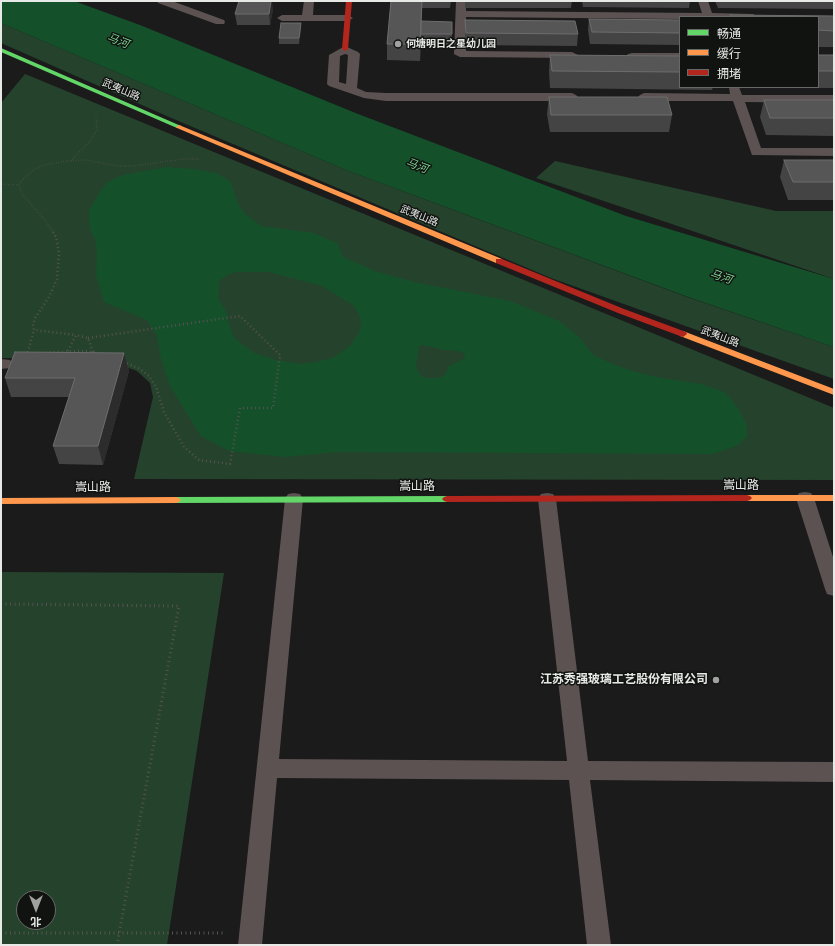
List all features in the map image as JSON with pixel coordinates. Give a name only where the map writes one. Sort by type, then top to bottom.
[{"type":"street","points":[[345,49],[349,1]]},
{"type":"street","name":"武夷山路","points":[[1,50],[275,168],[606,305],[834,392]]},
{"type":"street","name":"嵩山路","points":[[1,501],[834,498]]},
{"type":"lane","points":[[162,1],[220,22]]},
{"type":"lane","points":[[307,18],[309,1]]},
{"type":"lane","points":[[461,1],[460,54],[586,55]]},
{"type":"lane","points":[[703,1],[708,16]]},
{"type":"lane","points":[[461,14],[679,17]]},
{"type":"lane","points":[[282,18],[348,18]]},
{"type":"lane","points":[[351,90],[354,54],[345,49],[335,55],[333,84],[364,95],[386,97],[586,97]]},
{"type":"lane","points":[[617,56],[679,56]]},
{"type":"lane","points":[[735,92],[756,152],[834,152]]},
{"type":"lane","points":[[631,97],[735,92],[834,99]]},
{"type":"lane","points":[[805,498],[834,589]]},
{"type":"lane","points":[[251,939],[294,499]]},
{"type":"lane","points":[[547,499],[599,945]]},
{"type":"lane","points":[[267,768],[834,772]]},
{"type":"path","points":[[71,161],[90,141],[97,130],[96,117]]},
{"type":"path","points":[[27,354],[34,330],[33,325],[35,318],[49,297],[57,279],[59,253],[56,237],[43,218],[22,194],[19,185],[22,180],[35,169],[44,165],[71,161],[86,160],[118,166],[200,159]]},
{"type":"path","points":[[1,184],[19,185]]},
{"type":"path","points":[[34,330],[42,332],[76,334],[88,338],[240,316],[280,355],[273,408],[240,408],[230,464],[199,460],[184,447],[172,428],[164,412],[156,387],[149,376],[140,369],[119,360]]},
{"type":"path","points":[[68,351],[76,334]]},
{"type":"path","points":[[88,338],[93,352]]},
{"type":"path","points":[[3,364],[27,354],[68,351],[86,351],[100,354]]},
{"type":"path","points":[[1,604],[179,606],[118,945]]},
{"type":"path","points":[[1,933],[120,933],[251,939]]},
{"type":"shaded area","points":[[1,23],[346,170],[687,297],[834,347],[834,379],[551,278],[176,120],[1,43]]},
{"type":"shaded area","points":[[25,74],[834,408],[834,480],[134,479],[153,397],[150,383],[137,371],[109,361],[55,358],[1,358],[1,103]]},
{"type":"shaded area","points":[[555,161],[776,211],[834,211],[834,279],[536,178]]},
{"type":"shaded area","points":[[1,572],[224,573],[167,945],[1,945]]},
{"type":"water","name":"马河","points":[[1,1],[74,1],[140,25],[358,114],[626,216],[834,279],[834,347],[688,297],[346,170],[1,23]]},
{"type":"water","points":[[167,167],[216,173],[231,182],[238,204],[245,214],[261,226],[313,233],[337,243],[343,257],[375,271],[414,282],[510,301],[559,321],[579,337],[593,355],[613,364],[632,371],[661,378],[701,384],[724,392],[736,405],[746,423],[747,437],[736,446],[712,454],[337,452],[285,457],[229,451],[201,436],[170,386],[161,359],[157,335],[147,320],[104,302],[96,275],[97,255],[95,239],[90,229],[89,211],[99,193],[108,182],[123,175]],"holes":[[[236,272],[269,272],[322,286],[353,305],[358,312],[361,321],[359,333],[351,345],[339,354],[332,358],[316,362],[300,364],[276,360],[254,353],[234,338],[227,313],[218,298],[219,281],[227,275]],[[423,345],[445,350],[458,351],[464,353],[465,358],[448,367],[446,374],[440,378],[424,378],[418,372],[416,366],[419,346]]]},
{"type":"building","points":[[239,1],[271,1],[269,14],[235,14]]},
{"type":"building","points":[[391,1],[422,1],[420,44],[387,44]]},
{"type":"building","points":[[730,15],[834,16],[834,31],[819,30],[819,16]]},
{"type":"building","points":[[589,19],[679,20],[679,33],[592,32]]},
{"type":"building","points":[[465,20],[575,21],[578,34],[466,33]]},
{"type":"building","points":[[421,21],[452,22],[452,34],[421,34]]},
{"type":"building","points":[[281,23],[301,23],[299,38],[279,38]]},
{"type":"building","points":[[550,55],[679,56],[679,72],[552,71]]},
{"type":"building","points":[[819,55],[834,55],[834,71],[819,71]]},
{"type":"building","points":[[549,97],[667,97],[672,115],[551,115]]},
{"type":"building","points":[[764,100],[834,100],[834,118],[770,118]]},
{"type":"building","points":[[784,160],[834,160],[834,182],[793,182]]},
{"type":"building","points":[[15,352],[124,353],[98,446],[53,446],[75,378],[5,378]]},
{"type":"traffic: fast","points":[[1,50],[179,127]]},
{"type":"traffic: fast","points":[[176,500],[447,499]]},
{"type":"traffic: slow","points":[[179,127],[499,261]]},
{"type":"traffic: slow","points":[[683,334],[834,392]]},
{"type":"traffic: slow","points":[[747,498],[834,498]]},
{"type":"traffic: slow","points":[[1,501],[176,500]]},
{"type":"traffic: jam","points":[[345,49],[349,1]]},
{"type":"traffic: jam","points":[[499,261],[621,311],[683,334]]},
{"type":"traffic: jam","points":[[447,499],[747,498]]},
{"type":"place","name":"何塘明日之星幼儿园","points":[[398,44]]},
{"type":"place","name":"江苏秀强玻璃工艺股份有限公司","points":[[716,680]]}]
